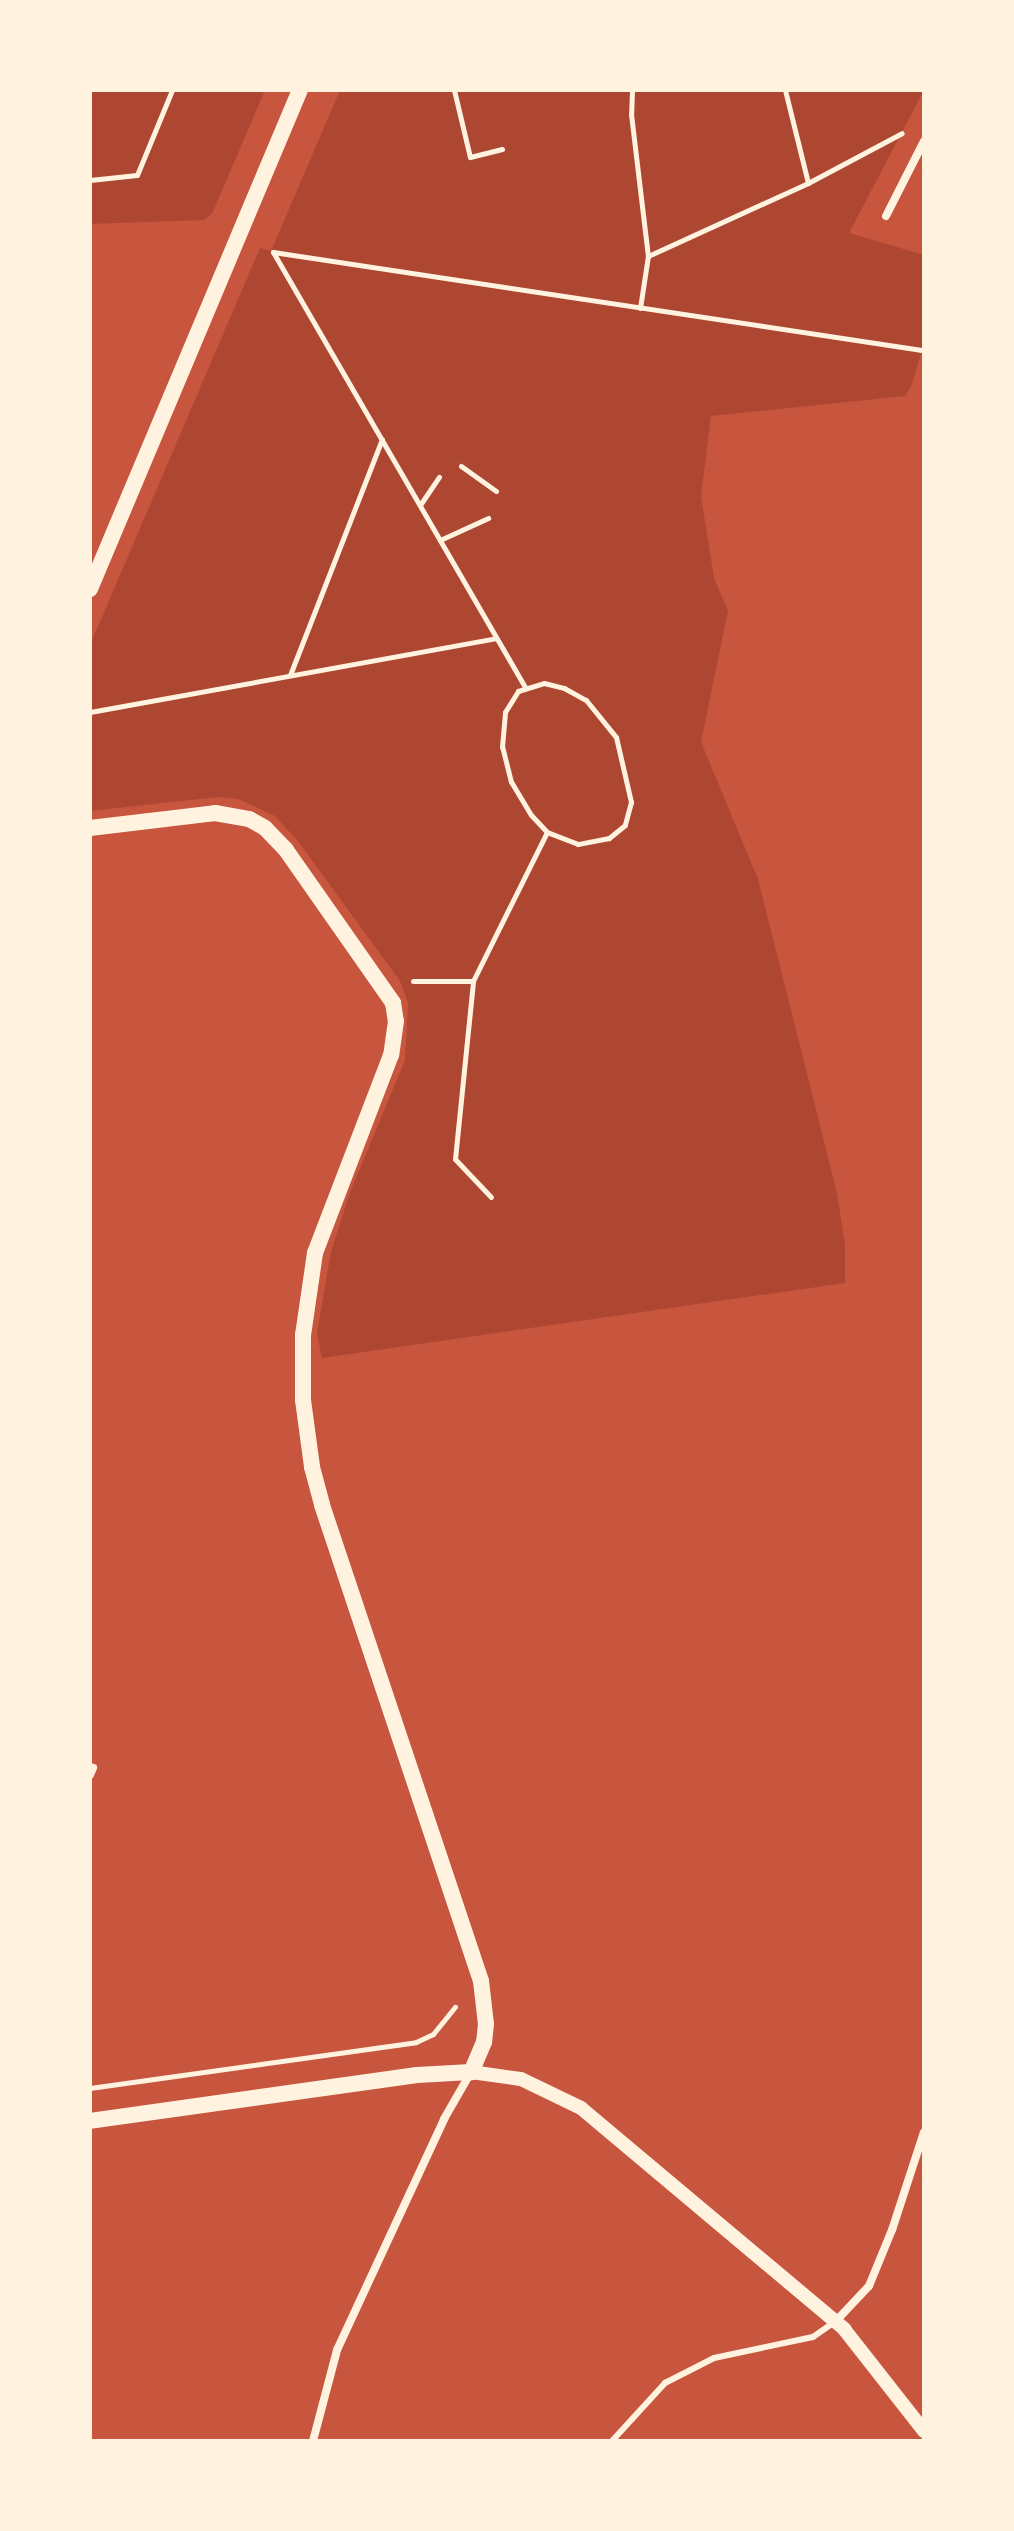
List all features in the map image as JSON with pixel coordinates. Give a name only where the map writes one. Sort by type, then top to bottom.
[{"type":"main road","points":[[90,589],[300,90]]},
{"type":"main road","points":[[90,828],[215,813],[249,819],[265,828],[286,850],[393,1003],[396,1021],[391,1055],[315,1253],[303,1335],[303,1400],[312,1467],[322,1505],[481,1981],[485,2033],[471,2072],[417,2075],[90,2121]]},
{"type":"street","points":[[886,216],[924,141]]},
{"type":"street","points":[[313,2441],[337,2350],[444,2119],[471,2072],[521,2079],[581,2108],[836,2321],[924,2431]]},
{"type":"street","points":[[836,2321],[869,2286],[892,2230],[924,2132]]},
{"type":"lane","points":[[612,2441],[665,2383],[714,2358],[813,2337],[836,2321]]},
{"type":"path","points":[[90,180],[137,175],[172,90]]},
{"type":"path","points":[[454,90],[470,157],[502,149]]},
{"type":"path","points":[[632,90],[631,114],[648,256],[640,308]]},
{"type":"path","points":[[785,90],[808,183]]},
{"type":"path","points":[[648,256],[808,183],[904,132]]},
{"type":"path","points":[[525,687],[273,252],[922,350]]},
{"type":"path","points":[[289,676],[382,439]]},
{"type":"path","points":[[461,466],[496,491]]},
{"type":"path","points":[[420,505],[439,477]]},
{"type":"path","points":[[440,540],[488,518]]},
{"type":"path","points":[[90,712],[496,638]]},
{"type":"path","points":[[544,683],[564,688],[595,708],[616,737],[630,787],[630,814],[625,825],[609,838],[578,844],[547,832],[531,815],[511,782],[502,747],[505,712],[513,697],[525,687],[544,683]]},
{"type":"path","points":[[491,1197],[455,1159],[473,981],[547,832]]},
{"type":"path","points":[[400,981],[473,981]]},
{"type":"path","points":[[90,2088],[416,2042],[445,2023],[460,1994]]},
{"type":"shaded area","points":[[90,90],[265,90],[212,214],[204,220],[90,224]]},
{"type":"shaded area","points":[[340,90],[924,90],[849,233],[924,255],[924,343],[911,387],[905,396],[711,416],[701,496],[714,578],[728,611],[701,742],[758,879],[837,1193],[845,1245],[845,1283],[322,1358],[317,1333],[331,1252],[349,1195],[405,1060],[408,1003],[400,981],[298,841],[275,816],[238,799],[218,797],[90,811],[90,645],[260,248],[271,251]]}]
